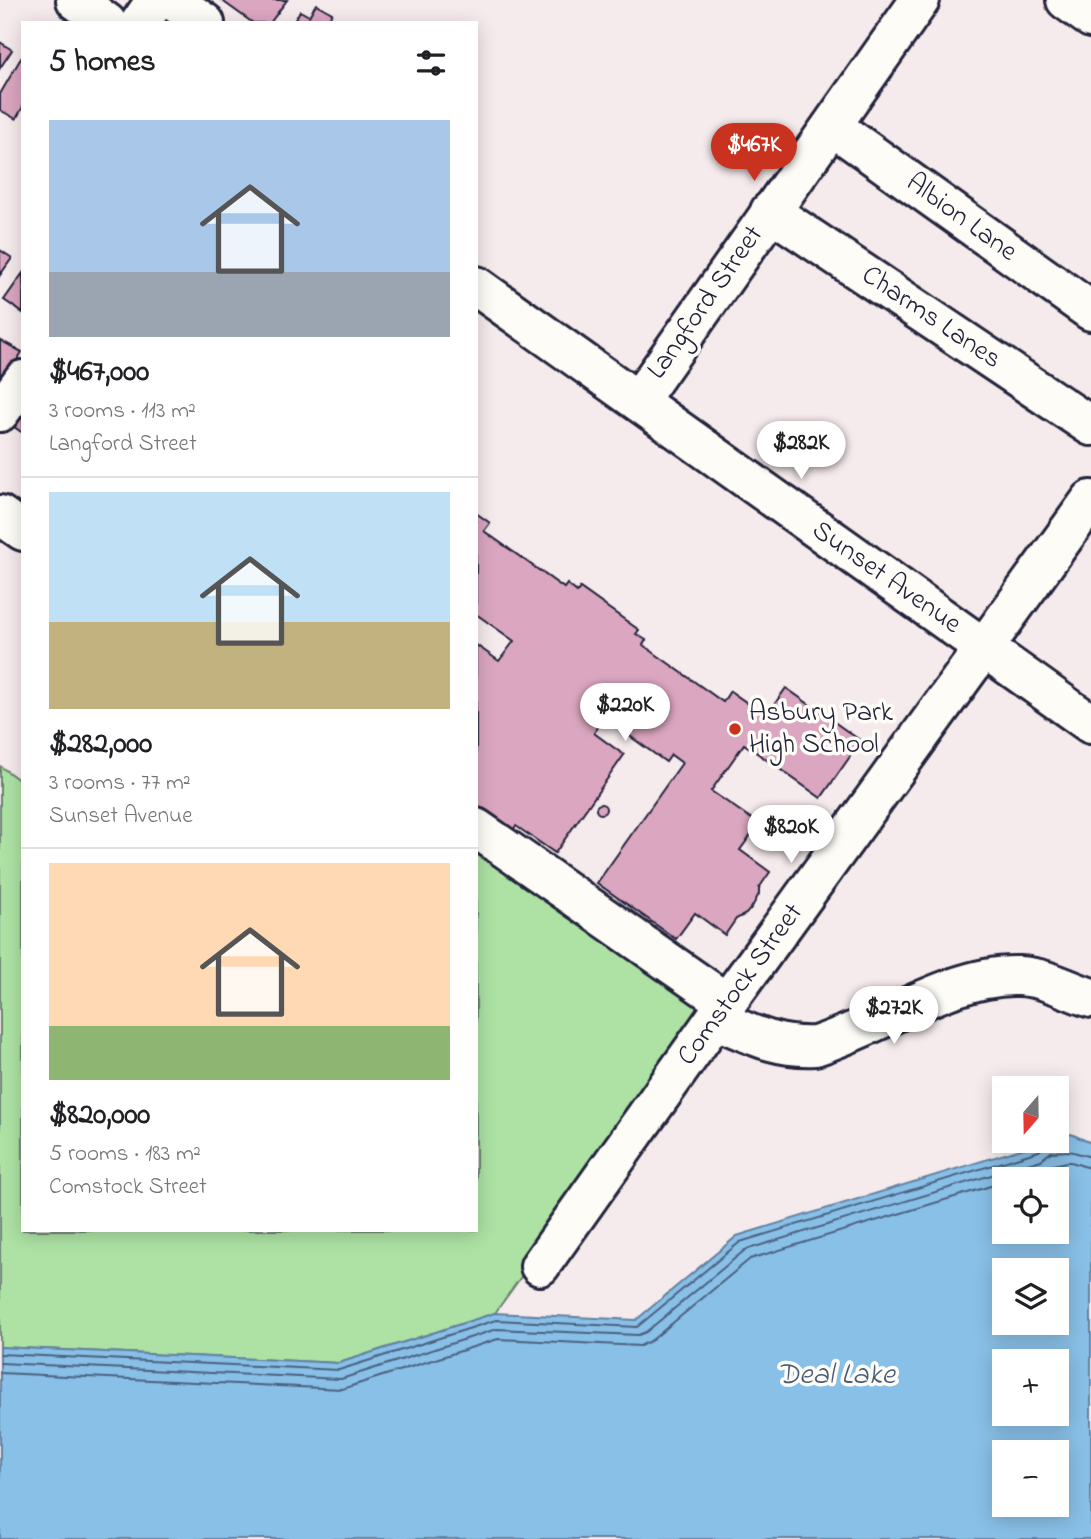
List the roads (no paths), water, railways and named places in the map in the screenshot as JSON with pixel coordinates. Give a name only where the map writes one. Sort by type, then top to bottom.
[{"type":"street","points":[[76,0],[104,21]]},
{"type":"street","points":[[141,21],[156,0]]},
{"type":"street","points":[[172,0],[202,21]]},
{"type":"street","name":"Langford Street","points":[[638,401],[920,0]]},
{"type":"street","points":[[1066,0],[1091,18]]},
{"type":"street","name":"Albion Lane","points":[[832,126],[1091,311]]},
{"type":"street","name":"Charms Lanes","points":[[770,211],[1091,426]]},
{"type":"street","name":"Sunset Avenue","points":[[478,287],[1091,724]]},
{"type":"street","points":[[0,412],[21,383]]},
{"type":"street","name":"Comstock Street","points":[[540,1266],[1091,499]]},
{"type":"street","points":[[0,515],[21,530]]},
{"type":"street","points":[[478,829],[721,1011],[772,1042],[793,1047],[815,1046],[963,985],[993,977],[1020,976],[1052,981],[1091,998]]},
{"type":"water","name":"Deal Lake","points":[[1071,1134],[1091,1143],[1091,1539],[0,1539],[0,1347],[339,1363],[495,1313],[636,1320],[737,1236],[1008,1153],[1069,1153]]},
{"type":"place","name":"Asbury Park High School","points":[[735,729]]}]
